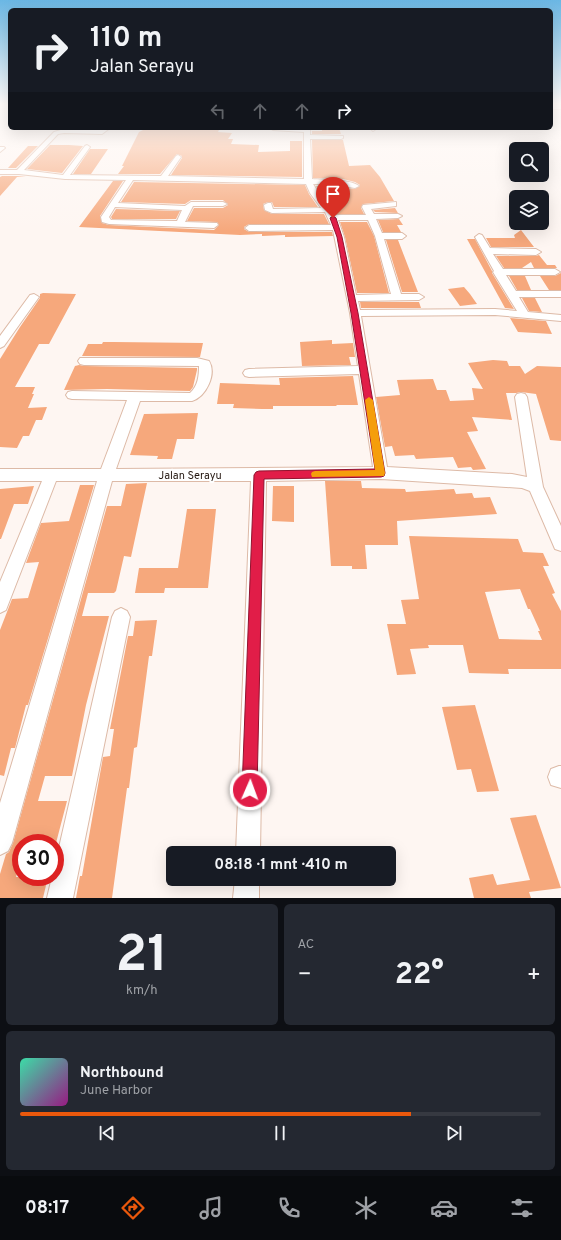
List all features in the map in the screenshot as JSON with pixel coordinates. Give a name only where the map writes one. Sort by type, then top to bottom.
[{"type":"street","points":[[19,172],[43,147]]},
{"type":"street","points":[[308,147],[308,181],[314,193],[333,218],[355,313],[381,473]]},
{"type":"street","points":[[66,177],[87,148]]},
{"type":"street","points":[[164,178],[178,157]]},
{"type":"street","points":[[0,172],[19,172],[66,177],[308,181],[331,182],[355,186]]},
{"type":"street","points":[[0,182],[9,172]]},
{"type":"street","points":[[131,177],[112,205],[105,217],[105,220],[109,222],[214,224]]},
{"type":"street","points":[[175,199],[187,201],[189,206]]},
{"type":"street","points":[[112,205],[189,206],[223,204]]},
{"type":"street","points":[[393,204],[367,206],[378,236],[396,298]]},
{"type":"street","points":[[268,205],[269,210],[272,211],[333,218]]},
{"type":"street","points":[[180,224],[189,206]]},
{"type":"street","points":[[249,228],[333,218],[398,216]]},
{"type":"street","points":[[378,236],[402,236]]},
{"type":"street","points":[[479,237],[498,272],[524,314]]},
{"type":"street","points":[[486,251],[536,252]]},
{"type":"street","points":[[498,272],[555,272]]},
{"type":"street","points":[[512,294],[561,294]]},
{"type":"street","points":[[1,341],[34,297]]},
{"type":"street","points":[[351,298],[419,297]]},
{"type":"street","points":[[355,313],[495,312],[561,318]]},
{"type":"street","points":[[72,395],[192,397],[200,391],[204,378],[205,364],[197,362],[84,362]]},
{"type":"street","points":[[249,373],[364,370]]},
{"type":"street","points":[[0,843],[106,476],[135,396]]},
{"type":"street","points":[[521,397],[536,487],[561,544]]},
{"type":"street","name":"Jalan Serayu","points":[[0,476],[381,473],[512,480],[524,482],[536,487]]},
{"type":"street","points":[[248,846],[259,475]]},
{"type":"street","points":[[0,604],[50,476]]},
{"type":"street","points":[[60,898],[121,617]]},
{"type":"street","points":[[246,898],[247,886]]},
{"type":"building","points":[[27,147],[37,147],[16,168],[8,168]]},
{"type":"building","points":[[48,147],[82,147],[62,173],[27,169]]},
{"type":"building","points":[[132,147],[259,147],[258,152],[290,151],[290,147],[302,147],[302,177],[171,175],[182,158],[182,156],[177,154],[160,174],[118,174],[124,166],[122,166]]},
{"type":"building","points":[[312,147],[345,147],[349,166],[370,165],[380,177],[394,201],[363,204],[361,208],[364,214],[336,214],[316,186],[355,189],[360,185],[343,179],[313,178]]},
{"type":"building","points":[[90,149],[108,149],[91,174],[73,174]]},
{"type":"building","points":[[26,176],[17,177],[0,196],[0,177]]},
{"type":"building","points":[[113,181],[123,181],[100,216],[102,223],[109,225],[214,230],[219,225],[217,222],[187,221],[194,208],[223,208],[228,205],[223,200],[191,200],[185,204],[121,202],[134,182],[305,185],[318,207],[274,207],[272,202],[268,202],[263,204],[264,210],[272,214],[324,214],[329,224],[249,224],[244,227],[244,229],[249,232],[332,232],[333,236],[285,237],[285,235],[262,236],[262,234],[240,235],[79,227]]},
{"type":"building","points":[[395,208],[398,213],[375,212],[373,210]]},
{"type":"building","points":[[116,209],[180,211],[176,219],[112,219],[111,217]]},
{"type":"building","points":[[399,219],[403,225],[397,225],[401,232],[383,232],[378,220]]},
{"type":"building","points":[[340,222],[367,222],[374,236],[389,293],[357,293],[345,237]]},
{"type":"building","points":[[521,230],[534,247],[491,247],[486,238],[515,238],[514,235]]},
{"type":"building","points":[[467,239],[475,239],[492,273],[514,309],[505,308]]},
{"type":"building","points":[[386,240],[398,240],[418,292],[402,292]]},
{"type":"building","points":[[539,255],[547,265],[555,265],[557,268],[534,268],[531,262],[522,268],[504,268],[496,256],[536,256]]},
{"type":"building","points":[[561,273],[561,290],[549,290],[540,276],[555,276]]},
{"type":"building","points":[[509,276],[525,276],[531,290],[517,290]]},
{"type":"building","points":[[464,287],[477,304],[460,306],[448,289]]},
{"type":"building","points":[[40,294],[76,294],[49,344],[39,344],[15,387],[35,387],[32,394],[34,394],[28,408],[47,407],[42,420],[36,420],[29,436],[23,436],[17,448],[0,447],[0,359],[40,298]]},
{"type":"building","points":[[522,298],[535,298],[542,312],[529,311]]},
{"type":"building","points":[[360,302],[419,302],[421,308],[361,308]]},
{"type":"building","points":[[510,318],[546,321],[552,334],[518,332]]},
{"type":"building","points":[[332,340],[332,344],[353,343],[355,357],[349,357],[351,365],[302,366],[300,342]]},
{"type":"building","points":[[103,342],[203,343],[200,357],[82,356],[88,344],[102,344]]},
{"type":"building","points":[[493,360],[507,361],[509,366],[520,366],[525,374],[537,366],[561,367],[561,441],[550,440],[536,394],[521,392],[506,393],[512,420],[472,417],[478,431],[467,432],[486,469],[473,470],[471,467],[458,468],[453,457],[416,459],[414,455],[395,456],[392,446],[385,447],[376,397],[400,395],[397,380],[433,379],[437,390],[446,390],[450,401],[474,400],[472,388],[483,389],[468,363]]},
{"type":"building","points":[[75,366],[197,368],[197,370],[193,387],[190,391],[107,389],[64,390]]},
{"type":"building","points":[[353,376],[358,405],[273,406],[273,409],[262,409],[233,408],[234,404],[217,404],[220,383],[280,385],[279,378]]},
{"type":"building","points":[[198,413],[194,439],[177,439],[172,459],[157,459],[158,456],[130,455],[144,414]]},
{"type":"building","points":[[325,481],[361,481],[362,488],[405,489],[406,492],[454,489],[456,494],[472,493],[474,498],[490,497],[497,514],[397,521],[398,545],[365,545],[367,569],[352,569],[352,566],[331,566]]},
{"type":"building","points":[[147,483],[131,557],[124,556],[116,591],[114,593],[88,593],[82,616],[109,616],[86,705],[72,776],[45,776],[38,801],[67,801],[58,834],[16,834],[107,506],[121,506],[126,484]]},
{"type":"building","points":[[80,485],[94,485],[28,705],[26,705],[15,748],[11,748],[4,776],[0,775],[0,630],[12,599],[28,598],[39,562],[26,563],[41,523],[69,521]]},
{"type":"building","points":[[34,486],[28,504],[14,504],[0,539],[0,489]]},
{"type":"building","points":[[273,486],[294,486],[294,522],[272,521]]},
{"type":"building","points":[[187,509],[216,509],[208,588],[165,588],[164,593],[135,593],[139,568],[178,568]]},
{"type":"building","points":[[409,536],[518,539],[523,552],[543,553],[549,566],[543,566],[555,593],[552,594],[561,611],[561,669],[508,669],[509,674],[469,673],[463,645],[428,645],[429,648],[410,649],[416,674],[397,675],[387,624],[406,624],[401,600],[419,599]],"holes":[[[520,589],[528,609],[530,609],[540,631],[538,631],[542,640],[499,639],[485,592]]]},
{"type":"building","points":[[157,620],[152,656],[149,656],[137,747],[134,748],[129,788],[127,788],[112,898],[76,898],[80,876],[82,876],[103,757],[110,756],[114,729],[110,729],[128,636],[133,636],[135,621]]},
{"type":"building","points":[[475,705],[499,791],[477,792],[471,769],[457,770],[442,707]]},
{"type":"building","points":[[536,815],[561,888],[529,892],[531,898],[474,898],[469,878],[493,874],[497,885],[530,880],[510,818]]},
{"type":"building","points":[[12,845],[12,886],[46,886],[43,898],[0,898],[0,874],[6,854],[9,852]]},
{"type":"slow traffic","points":[[315,474],[381,473],[369,400]]},
{"type":"route","points":[[250,790],[259,475],[381,473],[355,313],[340,237],[333,218]]}]
